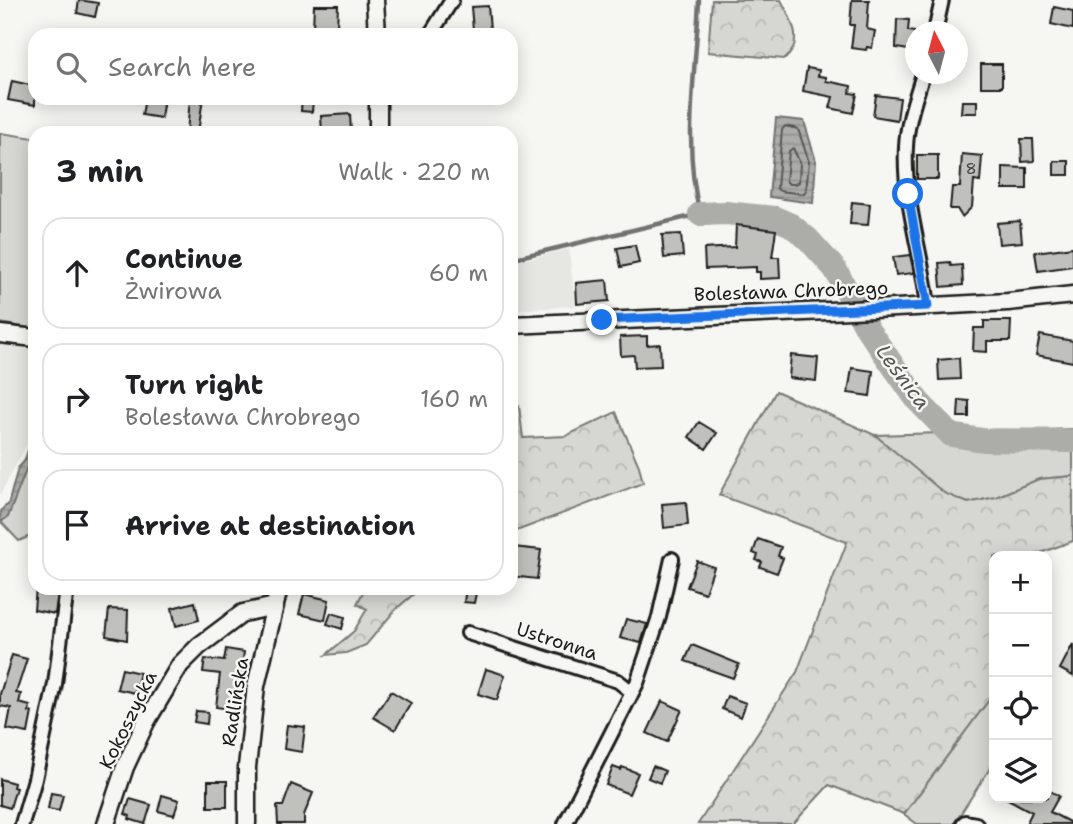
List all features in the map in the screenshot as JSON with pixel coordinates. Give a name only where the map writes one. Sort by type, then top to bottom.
[{"type":"street","points":[[375,0],[377,28]]},
{"type":"street","points":[[434,28],[452,0]]},
{"type":"street","points":[[937,21],[942,0]]},
{"type":"street","points":[[920,84],[911,113],[906,146],[908,194],[928,306]]},
{"type":"street","points":[[378,105],[378,126]]},
{"type":"street","name":"Bolesława Chrobrego","points":[[518,325],[872,310],[1073,295]]},
{"type":"street","points":[[0,334],[28,337]]},
{"type":"street","points":[[565,824],[637,683],[659,617],[672,559]]},
{"type":"street","points":[[22,824],[35,779],[55,684],[66,595]]},
{"type":"street","name":"Radlińska","points":[[247,824],[247,767],[256,686],[277,595]]},
{"type":"street","name":"Kokoszycka","points":[[106,824],[125,767],[166,685],[180,665],[199,646],[243,613],[275,606]]},
{"type":"street","name":"Ustronna","points":[[468,633],[618,681],[632,692]]},
{"type":"street","points":[[963,824],[975,824]]},
{"type":"shaded area","points":[[569,249],[575,306],[518,310],[518,261]]},
{"type":"shaded area","points":[[0,341],[28,345],[28,442],[0,495]]},
{"type":"green space","points":[[712,0],[781,0],[794,30],[791,52],[785,59],[708,52]]},
{"type":"green space","points":[[0,133],[28,137],[28,328],[0,323]]},
{"type":"green space","points":[[776,391],[875,435],[944,493],[968,503],[996,497],[1039,479],[1073,476],[1073,541],[1046,551],[989,551],[989,700],[904,814],[829,785],[793,824],[698,824],[797,672],[847,542],[719,495]]},
{"type":"green space","points":[[518,406],[523,438],[566,436],[616,412],[639,466],[643,483],[518,530]]},
{"type":"green space","points":[[1073,429],[1073,476],[1039,479],[996,497],[968,503],[944,494],[875,435]]},
{"type":"green space","points":[[28,450],[28,537],[19,541],[2,523]]},
{"type":"green space","points":[[362,595],[413,595],[396,609],[366,645],[346,653],[326,655],[354,631],[367,609],[357,604]]},
{"type":"green space","points":[[989,700],[989,770],[954,824],[917,824],[904,814]]},
{"type":"water","points":[[776,118],[804,121],[816,161],[813,203],[769,197]]},
{"type":"water","points":[[28,457],[28,465],[8,517],[0,522],[1,512],[8,505],[18,468]]},
{"type":"building","points":[[79,0],[98,3],[95,17],[77,13]]},
{"type":"building","points":[[852,0],[869,0],[867,29],[875,31],[872,48],[851,48],[854,25],[850,25]]},
{"type":"building","points":[[314,5],[338,5],[337,28],[313,28]]},
{"type":"building","points":[[488,6],[490,28],[473,28],[471,7]]},
{"type":"building","points":[[1054,7],[1073,11],[1073,29],[1051,24]]},
{"type":"building","points":[[897,19],[909,20],[905,21],[905,49],[896,48]]},
{"type":"building","points":[[981,64],[1002,64],[1002,87],[981,87]]},
{"type":"building","points":[[807,68],[819,70],[818,76],[826,77],[826,81],[851,86],[850,93],[857,94],[853,113],[830,108],[833,97],[803,91]]},
{"type":"building","points":[[12,81],[28,84],[28,104],[8,100]]},
{"type":"building","points":[[876,95],[900,98],[897,120],[873,116]]},
{"type":"building","points":[[962,101],[977,101],[977,113],[961,113]]},
{"type":"building","points":[[144,105],[163,105],[161,118],[142,115]]},
{"type":"building","points":[[189,105],[202,105],[199,126],[188,126]]},
{"type":"building","points":[[301,105],[313,105],[312,112],[301,111]]},
{"type":"building","points":[[350,114],[351,126],[322,126],[321,116]]},
{"type":"building","points":[[1021,139],[1033,139],[1034,161],[1022,162]]},
{"type":"building","points":[[962,154],[982,156],[980,182],[974,181],[972,207],[962,217],[957,209],[950,209],[952,187],[960,187]]},
{"type":"building","points":[[917,155],[938,155],[938,179],[917,179]]},
{"type":"building","points":[[1054,161],[1069,161],[1069,175],[1054,175]]},
{"type":"building","points":[[1003,167],[1027,168],[1027,189],[1003,189]]},
{"type":"building","points":[[852,202],[870,204],[868,225],[850,224]]},
{"type":"building","points":[[1020,221],[1022,242],[999,244],[997,223]]},
{"type":"building","points":[[736,225],[776,230],[772,257],[779,257],[780,278],[760,279],[760,272],[756,272],[756,267],[705,269],[704,249],[735,247]]},
{"type":"building","points":[[681,234],[683,256],[664,258],[662,235]]},
{"type":"building","points":[[635,245],[639,263],[621,267],[617,248]]},
{"type":"building","points":[[1073,247],[1073,266],[1038,271],[1035,252]]},
{"type":"building","points":[[910,255],[914,273],[896,275],[893,257]]},
{"type":"building","points":[[950,262],[951,266],[962,265],[963,285],[941,287],[939,263]]},
{"type":"building","points":[[607,280],[609,301],[577,304],[576,283]]},
{"type":"building","points":[[984,321],[1011,321],[1010,341],[987,341],[987,352],[973,351],[974,328],[984,328]]},
{"type":"building","points":[[1040,335],[1073,341],[1073,362],[1036,355]]},
{"type":"building","points":[[647,336],[647,345],[660,344],[661,366],[635,367],[634,355],[621,356],[620,337]]},
{"type":"building","points":[[791,355],[818,358],[816,381],[789,378]]},
{"type":"building","points":[[959,358],[960,379],[939,380],[938,360]]},
{"type":"building","points":[[852,368],[873,371],[870,396],[848,393]]},
{"type":"building","points":[[959,400],[969,401],[969,417],[958,417]]},
{"type":"building","points":[[699,422],[717,433],[706,449],[689,437]]},
{"type":"building","points":[[686,502],[688,525],[664,528],[662,504]]},
{"type":"building","points":[[758,539],[781,547],[778,556],[783,558],[777,573],[760,567],[762,562],[756,560],[758,555],[753,553]]},
{"type":"building","points":[[518,548],[541,550],[537,579],[518,577]]},
{"type":"building","points":[[697,561],[714,567],[705,593],[687,587]]},
{"type":"building","points":[[35,595],[58,595],[55,614],[34,610]]},
{"type":"building","points":[[304,595],[329,600],[325,620],[299,614]]},
{"type":"building","points":[[465,595],[476,595],[474,603],[464,602]]},
{"type":"building","points":[[195,602],[199,620],[176,626],[172,608]]},
{"type":"building","points":[[109,609],[128,610],[127,640],[106,636]]},
{"type":"building","points":[[331,613],[345,617],[342,629],[327,624]]},
{"type":"building","points":[[626,619],[647,624],[641,643],[620,638]]},
{"type":"building","points":[[1073,644],[1073,676],[1060,669]]},
{"type":"building","points":[[692,645],[739,664],[733,678],[685,661]]},
{"type":"building","points":[[226,649],[244,652],[236,710],[216,707],[220,674],[203,672],[205,659],[224,661]]},
{"type":"building","points":[[12,655],[27,659],[16,693],[21,694],[19,703],[30,706],[29,712],[32,712],[28,733],[7,729],[11,708],[0,706],[0,694]]},
{"type":"building","points":[[122,669],[140,673],[135,693],[117,689]]},
{"type":"building","points":[[486,669],[505,675],[497,700],[478,694]]},
{"type":"building","points":[[391,691],[411,703],[395,730],[373,717]]},
{"type":"building","points":[[727,696],[746,703],[741,717],[722,709]]},
{"type":"building","points":[[662,701],[682,710],[667,742],[647,733]]},
{"type":"building","points":[[196,711],[208,712],[207,724],[194,722]]},
{"type":"building","points":[[287,725],[305,727],[302,752],[284,749]]},
{"type":"building","points":[[653,766],[665,771],[660,783],[648,778]]},
{"type":"building","points":[[613,767],[621,770],[622,767],[638,773],[629,794],[606,785]]},
{"type":"building","points":[[0,779],[14,783],[13,787],[16,788],[10,808],[0,805]]},
{"type":"building","points":[[208,781],[227,781],[227,807],[208,807]]},
{"type":"building","points":[[291,784],[313,793],[304,815],[304,824],[278,824],[277,806],[283,806]]},
{"type":"building","points":[[1052,792],[1059,796],[1050,812],[1073,824],[1026,824],[1032,812],[1015,803],[1052,803]]},
{"type":"building","points":[[51,793],[63,795],[59,811],[48,809]]},
{"type":"building","points":[[162,795],[179,800],[174,815],[158,811]]},
{"type":"building","points":[[130,799],[151,805],[145,824],[129,819],[130,816],[125,814]]},
{"type":"waterway","points":[[518,257],[700,214],[691,135],[699,0]]},
{"type":"waterway","name":"Leśnica","points":[[700,214],[726,213],[775,218],[791,225],[808,239],[835,269],[868,330],[918,401],[951,435],[983,440],[1073,441]]},
{"type":"route","points":[[602,320],[928,306],[908,194]]}]
